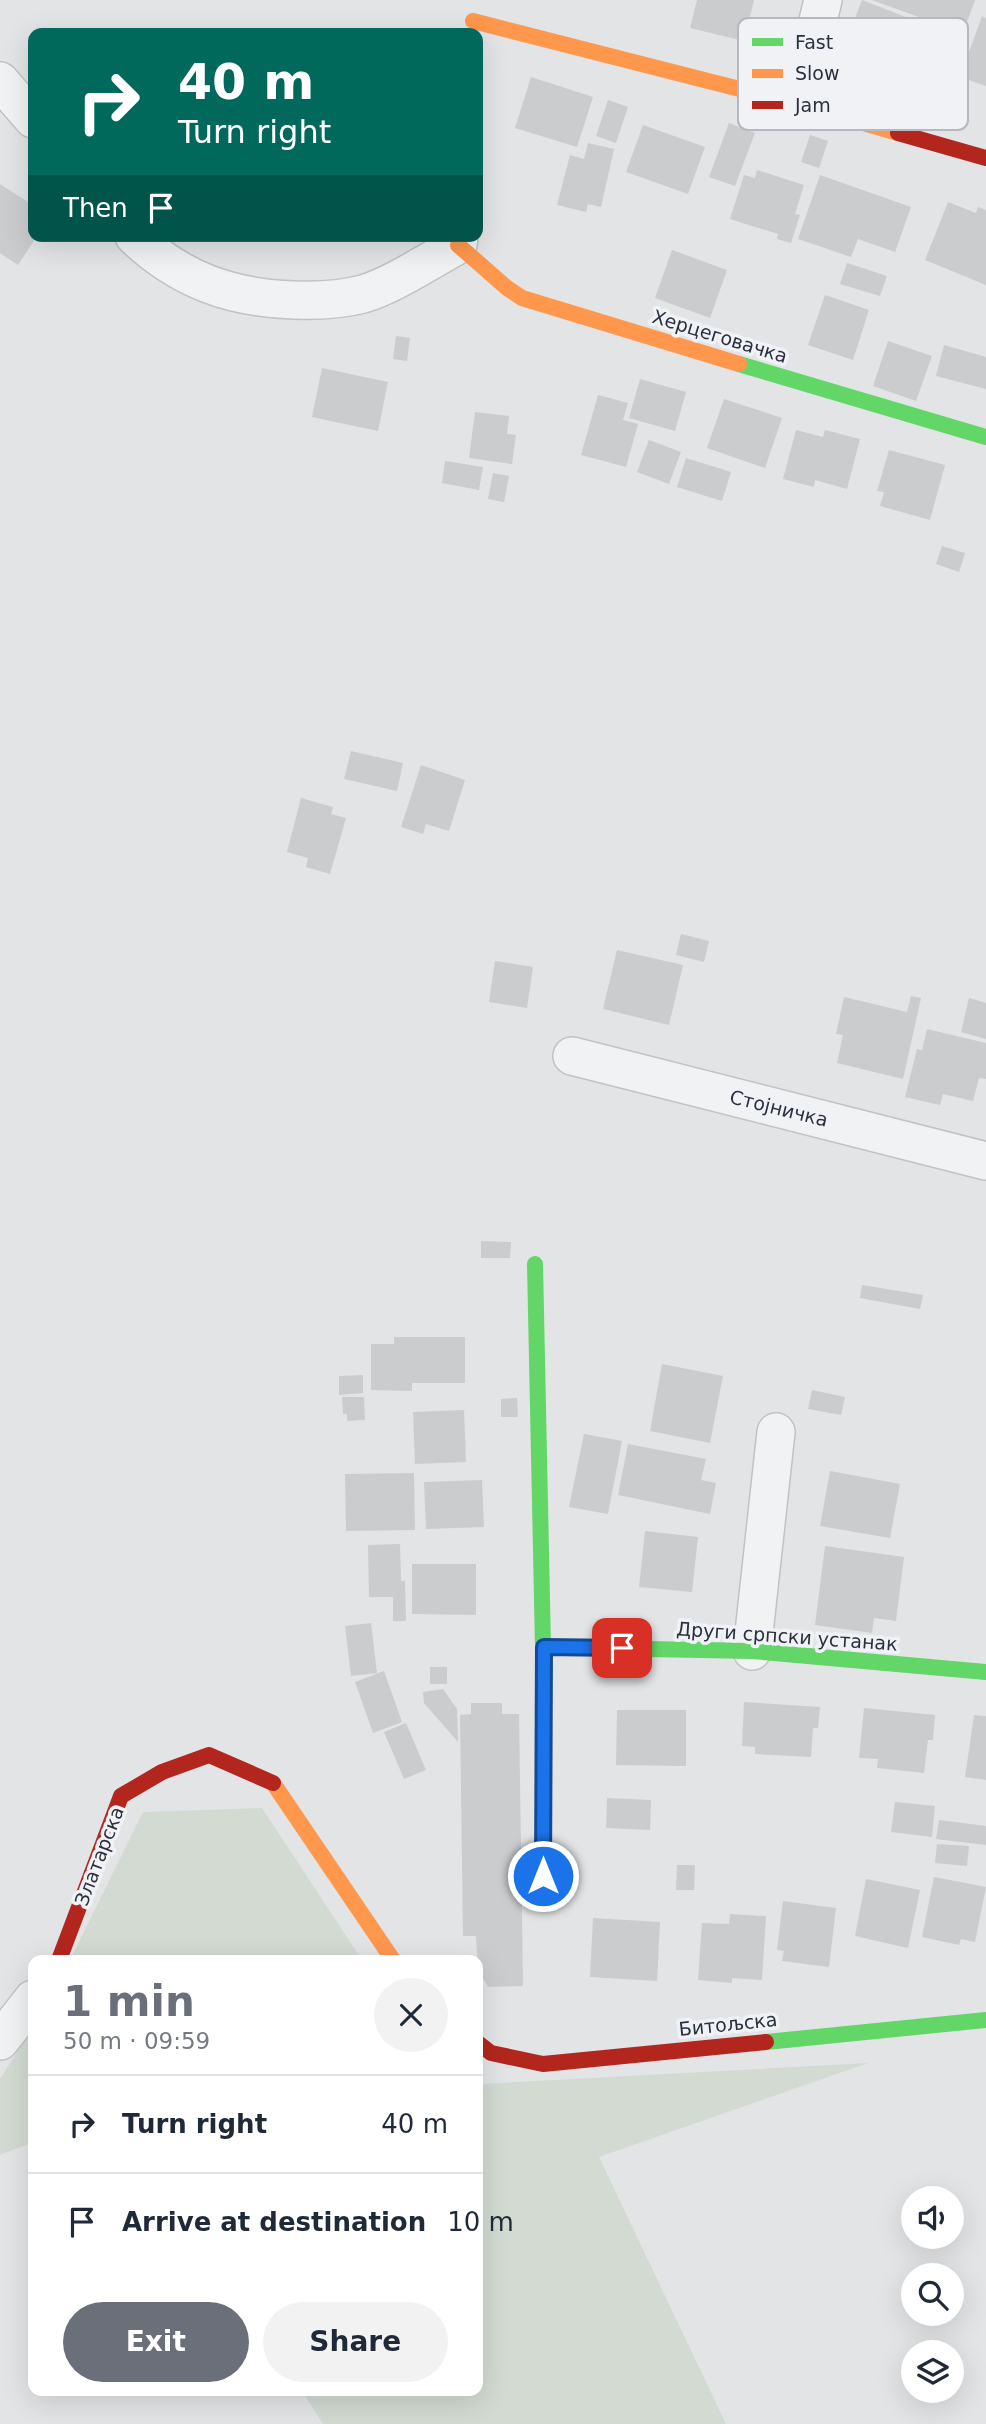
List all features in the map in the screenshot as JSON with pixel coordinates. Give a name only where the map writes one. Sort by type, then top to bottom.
[{"type":"street","points":[[819,18],[823,0]]},
{"type":"street","points":[[474,18],[738,88]]},
{"type":"street","points":[[0,80],[28,113]]},
{"type":"street","points":[[889,130],[986,158]]},
{"type":"street","points":[[142,242],[177,270],[218,289],[260,299],[320,301],[364,294],[456,242]]},
{"type":"street","name":"Херцеговачка","points":[[459,242],[507,288],[523,298],[986,437]]},
{"type":"street","name":"Стојничка","points":[[572,1056],[986,1161]]},
{"type":"street","points":[[535,1264],[544,1647],[543,1876]]},
{"type":"street","points":[[752,1651],[776,1432]]},
{"type":"street","name":"Други српски устанак","points":[[544,1647],[752,1651],[986,1671]]},
{"type":"street","name":"Златарска","points":[[61,1955],[121,1796],[162,1772],[209,1755],[272,1781],[390,1955]]},
{"type":"street","points":[[0,2041],[28,2005]]},
{"type":"street","name":"Битољска","points":[[483,2047],[491,2053],[543,2064],[986,2020]]},
{"type":"shaded area","points":[[262,1808],[359,1955],[72,1955],[143,1812]]},
{"type":"shaded area","points":[[28,2035],[28,2144],[0,2155],[0,2079]]},
{"type":"shaded area","points":[[868,2063],[599,2157],[726,2424],[323,2424],[305,2396],[483,2396],[483,2084]]},
{"type":"building","points":[[697,0],[754,0],[750,18],[738,18],[738,40],[690,28]]},
{"type":"building","points":[[862,0],[908,18],[855,18]]},
{"type":"building","points":[[872,0],[975,0],[968,19],[922,18]]},
{"type":"building","points":[[982,16],[986,18],[986,86],[968,80],[968,55]]},
{"type":"building","points":[[531,77],[593,97],[577,147],[515,128]]},
{"type":"building","points":[[608,100],[628,107],[616,143],[596,136]]},
{"type":"building","points":[[729,123],[738,126],[738,130],[755,133],[735,186],[709,177]]},
{"type":"building","points":[[643,125],[705,147],[688,194],[626,172]]},
{"type":"building","points":[[810,135],[828,141],[819,168],[801,162]]},
{"type":"building","points":[[588,143],[614,149],[601,207],[588,204],[586,212],[557,205],[570,155],[584,159]]},
{"type":"building","points":[[757,170],[804,185],[795,214],[800,215],[791,243],[777,239],[778,234],[730,219],[744,175],[755,178]]},
{"type":"building","points":[[820,175],[911,207],[895,252],[858,239],[851,257],[798,239]]},
{"type":"building","points":[[0,184],[28,202],[28,242],[33,242],[18,265],[0,253]]},
{"type":"building","points":[[948,202],[976,213],[978,207],[986,210],[986,285],[925,260]]},
{"type":"building","points":[[672,250],[727,270],[710,318],[655,298]]},
{"type":"building","points":[[847,263],[887,276],[880,296],[840,284]]},
{"type":"building","points":[[825,295],[869,310],[853,360],[808,345]]},
{"type":"building","points":[[396,336],[410,338],[407,361],[393,359]]},
{"type":"building","points":[[888,341],[932,356],[916,401],[873,386]]},
{"type":"building","points":[[944,345],[986,357],[986,389],[936,376]]},
{"type":"building","points":[[322,368],[388,382],[378,431],[312,417]]},
{"type":"building","points":[[640,379],[686,392],[675,431],[629,418]]},
{"type":"building","points":[[598,395],[628,403],[623,420],[638,424],[626,467],[581,455]]},
{"type":"building","points":[[724,399],[782,418],[765,468],[707,448]]},
{"type":"building","points":[[475,412],[509,416],[507,434],[516,435],[512,464],[469,458]]},
{"type":"building","points":[[796,430],[823,437],[825,430],[860,439],[847,489],[815,480],[814,487],[783,479]]},
{"type":"building","points":[[649,440],[681,452],[669,484],[637,472]]},
{"type":"building","points":[[889,450],[945,465],[930,520],[880,506],[884,492],[877,491]]},
{"type":"building","points":[[686,458],[731,472],[722,501],[677,487]]},
{"type":"building","points":[[445,461],[483,467],[479,490],[442,483]]},
{"type":"building","points":[[493,473],[509,476],[504,502],[488,499]]},
{"type":"building","points":[[942,546],[965,553],[959,572],[936,564]]},
{"type":"building","points":[[351,751],[403,763],[397,791],[344,779]]},
{"type":"building","points":[[421,765],[465,780],[449,831],[426,824],[423,834],[401,827]]},
{"type":"building","points":[[301,798],[333,807],[331,814],[346,818],[330,874],[306,867],[308,858],[287,852]]},
{"type":"building","points":[[681,934],[709,941],[704,962],[676,955]]},
{"type":"building","points":[[617,950],[683,965],[669,1025],[603,1009]]},
{"type":"building","points":[[495,961],[533,967],[527,1008],[489,1002]]},
{"type":"building","points":[[911,996],[921,998],[903,1079],[837,1063],[843,1035],[836,1034],[844,997],[907,1012]]},
{"type":"building","points":[[969,998],[986,1003],[986,1039],[961,1032]]},
{"type":"building","points":[[927,1029],[986,1043],[986,1079],[979,1078],[973,1101],[943,1094],[940,1105],[905,1097],[917,1049],[922,1050]]},
{"type":"building","points":[[481,1241],[511,1242],[510,1258],[481,1258]]},
{"type":"building","points":[[862,1285],[923,1295],[920,1309],[860,1298]]},
{"type":"building","points":[[394,1337],[465,1337],[465,1383],[412,1383],[412,1391],[371,1390],[371,1344],[394,1344]]},
{"type":"building","points":[[662,1364],[723,1376],[710,1443],[650,1431]]},
{"type":"building","points":[[363,1375],[363,1393],[339,1395],[339,1376]]},
{"type":"building","points":[[812,1390],[845,1397],[841,1415],[808,1409]]},
{"type":"building","points":[[342,1397],[364,1397],[365,1420],[347,1421],[347,1414],[343,1414]]},
{"type":"building","points":[[517,1398],[518,1417],[501,1417],[501,1399]]},
{"type":"building","points":[[464,1410],[466,1462],[415,1464],[413,1412]]},
{"type":"building","points":[[584,1434],[622,1441],[608,1514],[569,1507]]},
{"type":"building","points":[[628,1444],[706,1459],[701,1480],[716,1483],[710,1514],[618,1495]]},
{"type":"building","points":[[830,1471],[900,1484],[890,1538],[820,1526]]},
{"type":"building","points":[[414,1473],[415,1530],[346,1531],[345,1474]]},
{"type":"building","points":[[482,1480],[484,1527],[426,1529],[424,1482]]},
{"type":"building","points":[[645,1531],[698,1537],[692,1592],[639,1587]]},
{"type":"building","points":[[400,1544],[401,1581],[405,1581],[406,1621],[393,1621],[393,1597],[369,1597],[368,1545]]},
{"type":"building","points":[[825,1546],[904,1557],[896,1621],[874,1618],[872,1633],[815,1625]]},
{"type":"building","points":[[412,1564],[476,1564],[476,1615],[412,1614]]},
{"type":"building","points":[[371,1623],[377,1673],[351,1676],[345,1626]]},
{"type":"building","points":[[430,1667],[447,1667],[447,1684],[430,1684]]},
{"type":"building","points":[[384,1671],[402,1722],[373,1733],[355,1682]]},
{"type":"building","points":[[443,1689],[457,1709],[458,1742],[424,1703],[423,1692]]},
{"type":"building","points":[[744,1702],[820,1707],[818,1728],[813,1728],[811,1757],[755,1754],[755,1747],[742,1746]]},
{"type":"building","points":[[471,1703],[502,1703],[502,1714],[519,1714],[523,1986],[488,1987],[483,1978],[483,1955],[477,1955],[476,1936],[463,1936],[460,1715],[471,1714]]},
{"type":"building","points":[[864,1708],[935,1715],[933,1740],[928,1740],[924,1773],[877,1768],[878,1759],[859,1758]]},
{"type":"building","points":[[617,1710],[686,1710],[686,1766],[616,1765]]},
{"type":"building","points":[[974,1715],[986,1716],[986,1780],[965,1777]]},
{"type":"building","points":[[406,1723],[426,1770],[404,1779],[384,1732]]},
{"type":"building","points":[[607,1798],[651,1800],[650,1830],[606,1828]]},
{"type":"building","points":[[895,1802],[935,1806],[932,1837],[891,1832]]},
{"type":"building","points":[[939,1820],[986,1826],[986,1845],[936,1839]]},
{"type":"building","points":[[937,1844],[969,1846],[967,1866],[935,1863]]},
{"type":"building","points":[[677,1865],[695,1865],[694,1890],[676,1890]]},
{"type":"building","points":[[934,1877],[986,1887],[975,1942],[961,1939],[959,1945],[922,1937]]},
{"type":"building","points":[[866,1879],[920,1890],[908,1948],[855,1936]]},
{"type":"building","points":[[783,1901],[836,1908],[829,1967],[782,1961],[784,1951],[777,1950]]},
{"type":"building","points":[[730,1914],[766,1916],[762,1980],[732,1978],[732,1983],[698,1980],[702,1923],[729,1924]]},
{"type":"building","points":[[593,1918],[660,1922],[657,1981],[590,1977]]},
{"type":"traffic: fast","points":[[739,364],[986,437]]},
{"type":"traffic: fast","points":[[535,1264],[543,1647],[543,1876]]},
{"type":"traffic: fast","points":[[543,1647],[752,1651],[986,1672]]},
{"type":"traffic: fast","points":[[766,2042],[986,2020]]},
{"type":"traffic: slow","points":[[473,21],[738,89]]},
{"type":"traffic: slow","points":[[888,130],[898,133]]},
{"type":"traffic: slow","points":[[458,245],[522,298],[739,364]]},
{"type":"traffic: slow","points":[[273,1783],[390,1955]]},
{"type":"traffic: jam","points":[[898,133],[986,158]]},
{"type":"traffic: jam","points":[[61,1955],[121,1796],[162,1772],[209,1755],[273,1783]]},
{"type":"traffic: jam","points":[[483,2047],[491,2053],[543,2064],[766,2042]]},
{"type":"route","points":[[543,1876],[544,1647],[622,1648]]}]
